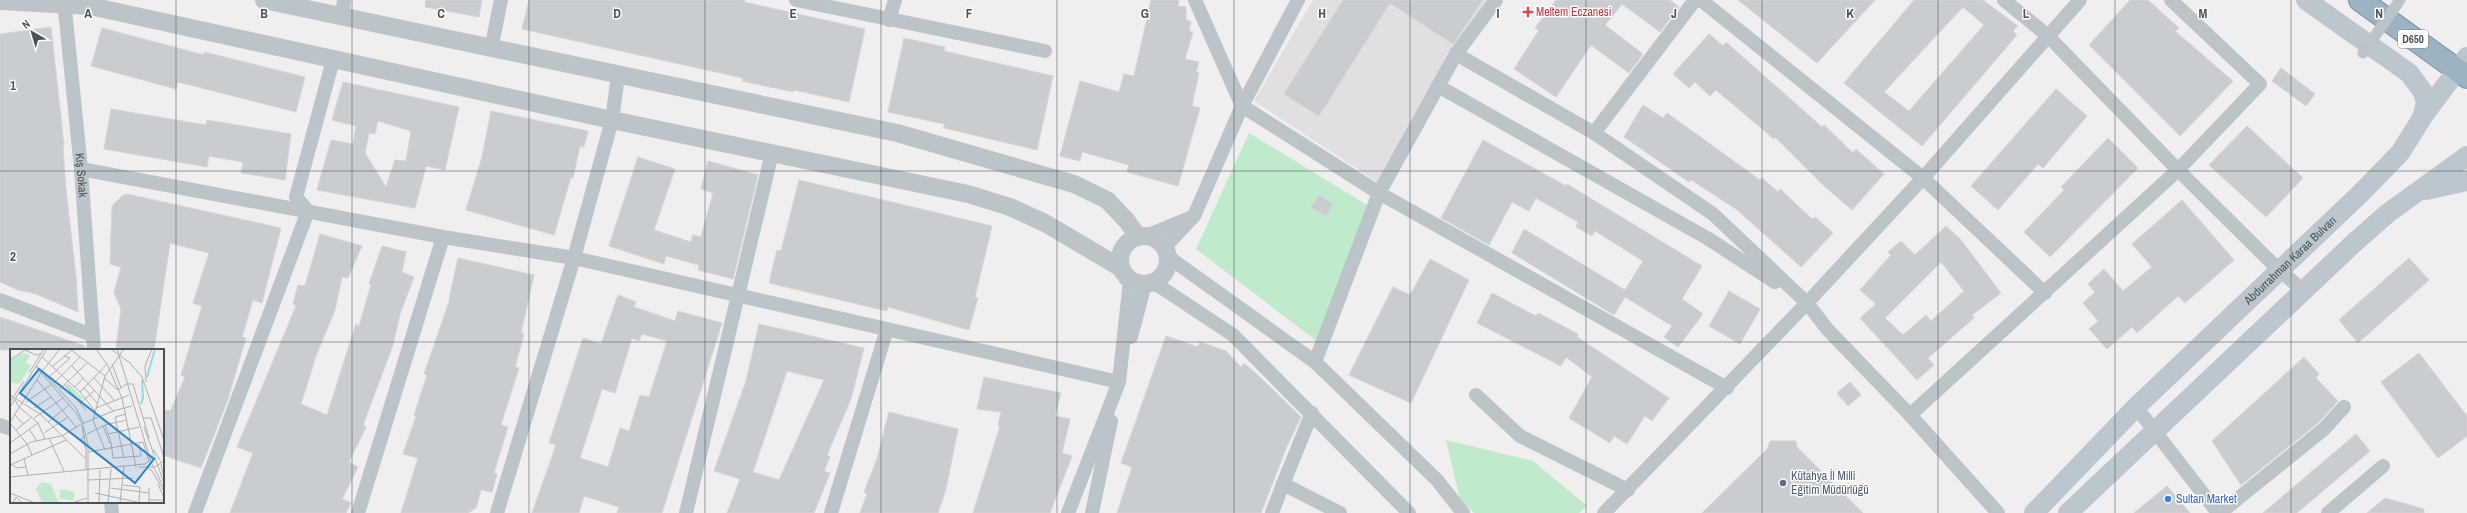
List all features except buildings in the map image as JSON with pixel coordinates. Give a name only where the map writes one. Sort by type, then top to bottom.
[{"type":"highway","name":"D650","points":[[2360,0],[2463,68]]},
{"type":"main road","name":"Abdurrahman Karaa Bulvarı","points":[[2034,513],[2136,406],[2360,194],[2400,153],[2422,118],[2425,111],[2425,98],[2409,73],[2310,4]]},
{"type":"main road","points":[[2422,118],[2463,68]]},
{"type":"main road","points":[[2068,513],[2355,242],[2416,192],[2467,156]]},
{"type":"main road","points":[[2416,192],[2467,181]]},
{"type":"street","points":[[264,0],[343,8],[491,49],[897,133],[1074,184],[1108,200],[1142,237],[1160,242],[1166,252],[1315,362],[1437,480],[1463,513]]},
{"type":"street","points":[[491,49],[501,0]]},
{"type":"street","points":[[796,0],[1045,51]]},
{"type":"street","points":[[890,20],[895,0]]},
{"type":"street","points":[[1195,0],[1242,106],[1380,193],[1727,388]]},
{"type":"street","points":[[1138,278],[1165,271],[1166,252],[1194,216],[1242,106],[1298,0]]},
{"type":"street","points":[[1315,362],[1380,193],[1456,54],[1496,0]]},
{"type":"street","points":[[1594,133],[1695,0]]},
{"type":"street","points":[[1701,0],[1923,178],[2045,293]]},
{"type":"street","points":[[2004,0],[2048,36],[2178,170],[2278,270],[2304,290]]},
{"type":"street","points":[[1604,513],[1808,303],[1923,178],[2080,0]]},
{"type":"street","points":[[1910,415],[2178,170],[2260,84],[2171,0]]},
{"type":"street","points":[[2363,53],[2400,0]]},
{"type":"street","points":[[0,1],[64,2],[90,6],[612,120],[968,194],[1010,207],[1071,236],[1097,255],[1233,335],[1312,413],[1409,513]]},
{"type":"street","name":"Kış Sokak","points":[[64,2],[81,168],[94,349]]},
{"type":"street","points":[[1456,54],[1594,133],[1713,214],[1808,303],[1828,330],[1910,415],[1998,513]]},
{"type":"street","points":[[308,212],[296,197],[333,60]]},
{"type":"street","points":[[497,513],[574,258],[612,120],[618,75]]},
{"type":"street","points":[[1438,86],[1707,238],[1808,303]]},
{"type":"street","points":[[686,513],[772,153]]},
{"type":"street","points":[[81,168],[443,237],[574,258],[1119,382]]},
{"type":"street","points":[[195,513],[308,212]]},
{"type":"street","points":[[1092,513],[1119,382],[1138,278],[1121,252],[1130,240],[1142,237],[1194,216]]},
{"type":"street","points":[[358,513],[443,237]]},
{"type":"street","points":[[0,300],[92,335]]},
{"type":"street","points":[[830,513],[887,329]]},
{"type":"street","points":[[1068,513],[1119,382]]},
{"type":"street","points":[[1476,395],[1520,436],[1628,490]]},
{"type":"street","points":[[2136,406],[2219,513],[2324,430],[2344,407]]},
{"type":"street","points":[[1272,513],[1312,413]]},
{"type":"street","points":[[0,425],[10,429]]},
{"type":"street","points":[[2328,513],[2383,466]]},
{"type":"street","points":[[1283,484],[1340,513]]},
{"type":"street","points":[[111,503],[112,513]]},
{"type":"shaded area","points":[[1313,0],[1492,0],[1380,184],[1254,101]]},
{"type":"green space","points":[[1249,133],[1367,205],[1318,342],[1196,249]]},
{"type":"green space","points":[[1446,440],[1533,461],[1587,506],[1579,513],[1474,513],[1460,499]]},
{"type":"place","name":"Meltem Eczanesi","points":[[1528,12]]},
{"type":"place","name":"Kütahya İl Milli Eğitim Müdürlüğü","points":[[1783,483]]},
{"type":"place","name":"Sultan Market","points":[[2168,499]]}]
